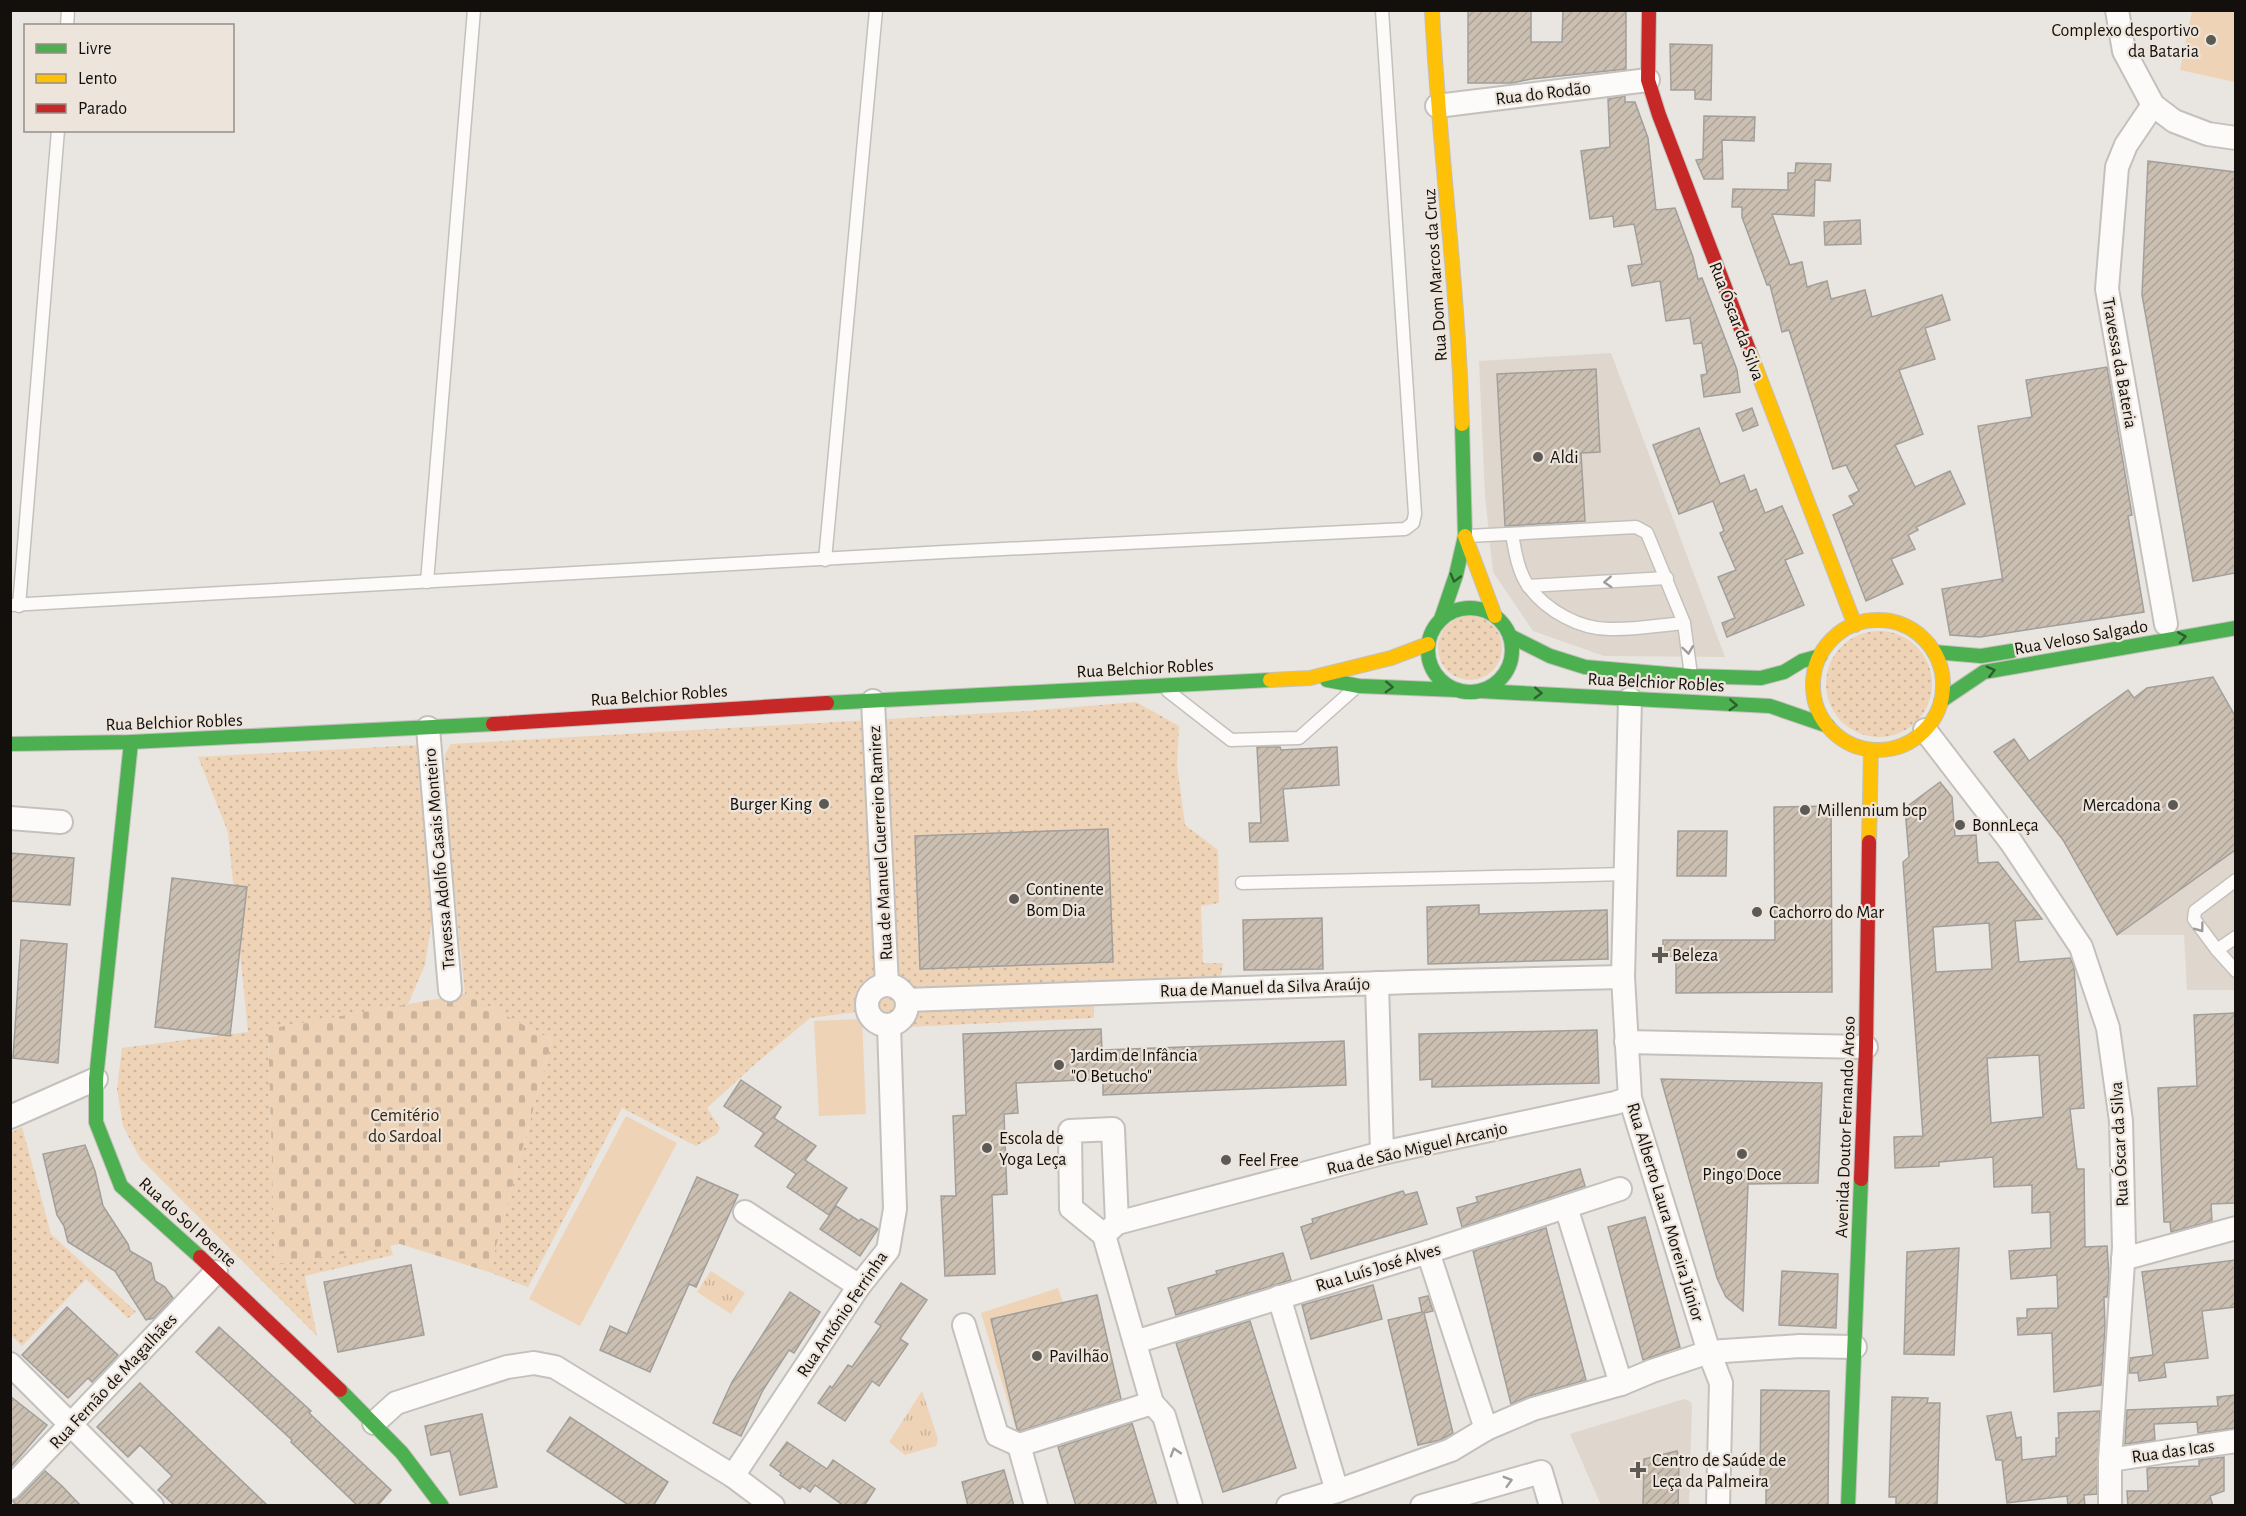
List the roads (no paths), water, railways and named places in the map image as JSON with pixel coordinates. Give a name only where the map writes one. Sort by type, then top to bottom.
[{"type":"main road","name":"Rua Dom Marcos da Cruz","points":[[1432,10],[1437,106],[1446,184],[1460,368],[1466,536],[1450,597],[1441,619]]},
{"type":"main road","name":"Rua Óscar da Silva","points":[[1648,10],[1648,80],[1659,116],[1855,625]]},
{"type":"main road","name":"Rua Dom Marcos da Cruz","points":[[1466,536],[1495,616]]},
{"type":"main road","points":[[1462,608],[1485,610],[1495,616],[1510,636],[1511,659],[1507,670],[1491,686],[1480,690],[1468,692],[1456,690],[1443,683],[1434,672],[1428,658],[1428,644],[1432,630],[1450,612],[1462,608]]},
{"type":"main road","points":[[1872,620],[1890,620],[1923,638],[1934,652],[1941,668],[1943,685],[1941,701],[1935,717],[1925,730],[1909,742],[1890,749],[1871,750],[1854,746],[1840,738],[1828,726],[1818,710],[1814,692],[1814,674],[1820,656],[1841,632],[1855,625],[1872,620]]},
{"type":"main road","name":"Rua Veloso Salgado","points":[[1941,701],[1984,672],[2235,628]]},
{"type":"main road","name":"Rua Belchior Robles","points":[[1510,636],[1550,656],[1585,667],[1691,676],[1761,678],[1784,672],[1802,661],[1820,656]]},
{"type":"main road","name":"Rua Belchior Robles","points":[[10,744],[131,742],[428,728],[663,712],[1310,678],[1391,658],[1428,644]]},
{"type":"main road","name":"Rua Veloso Salgado","points":[[1934,652],[1981,656],[2027,648]]},
{"type":"main road","name":"Rua Belchior Robles","points":[[1310,678],[1359,686],[1456,690]]},
{"type":"main road","name":"Rua Belchior Robles","points":[[1480,690],[1770,706],[1828,726]]},
{"type":"main road","name":"Rua do Sol Poente","points":[[131,742],[96,1078],[96,1122],[121,1186],[216,1272],[374,1423],[402,1453],[434,1493],[441,1506]]},
{"type":"main road","name":"Avenida Doutor Fernando Aroso","points":[[1848,1506],[1866,1047],[1871,750]]},
{"type":"street","points":[[2117,10],[2124,51],[2153,105],[2174,121],[2208,134],[2235,138]]},
{"type":"street","name":"Rua do Rodão","points":[[1437,106],[1648,80]]},
{"type":"street","name":"Travessa da Bateria","points":[[2153,105],[2126,145],[2116,167],[2107,289],[2166,624]]},
{"type":"street","name":"Rua Alberto Laura Moreira Júnior","points":[[1630,699],[1623,977],[1630,1098],[1709,1352],[1721,1383],[1718,1506]]},
{"type":"street","name":"Rua de Manuel Guerreiro Ramirez","points":[[873,701],[887,985]]},
{"type":"street","name":"Travessa Adolfo Casais Monteiro","points":[[428,728],[450,990]]},
{"type":"street","name":"Rua Óscar da Silva","points":[[1925,730],[2011,842],[2081,947],[2108,1028],[2121,1121],[2123,1259],[2110,1460],[2110,1506]]},
{"type":"street","points":[[10,818],[61,822]]},
{"type":"street","name":"Rua de Manuel da Silva Araújo","points":[[907,1000],[1377,983],[1623,977]]},
{"type":"street","points":[[1377,983],[1382,1153]]},
{"type":"street","points":[[887,985],[900,988],[907,1000],[906,1014],[896,1024],[889,1026],[872,1018],[867,1006],[870,994],[880,986],[887,985]]},
{"type":"street","name":"Rua António Ferrinha","points":[[733,1476],[859,1286],[888,1250],[895,1209],[889,1026]]},
{"type":"street","points":[[1626,1042],[1866,1047]]},
{"type":"street","points":[[10,1117],[96,1078]]},
{"type":"street","name":"Rua de São Miguel Arcanjo","points":[[1134,1342],[1111,1229],[1382,1153],[1630,1098]]},
{"type":"street","name":"Rua Luís José Alves","points":[[1134,1342],[1428,1252],[1620,1189]]},
{"type":"street","points":[[1566,1207],[1621,1384]]},
{"type":"street","points":[[745,1212],[859,1286]]},
{"type":"street","points":[[2123,1259],[2235,1228]]},
{"type":"street","points":[[1428,1252],[1486,1429]]},
{"type":"street","name":"Rua Fernão de Magalhães","points":[[10,1488],[216,1272]]},
{"type":"street","points":[[1279,1297],[1328,1497]]},
{"type":"street","points":[[964,1325],[997,1435],[1019,1445],[1152,1403]]},
{"type":"street","points":[[1134,1342],[1152,1403],[1164,1416],[1191,1506]]},
{"type":"street","points":[[1288,1506],[1328,1497],[1451,1450],[1486,1429],[1533,1409],[1621,1384],[1709,1352],[1800,1346],[1855,1347]]},
{"type":"street","points":[[374,1423],[396,1403],[507,1367],[534,1363],[555,1367],[733,1476],[773,1506]]},
{"type":"street","points":[[10,1364],[152,1506]]},
{"type":"street","name":"Rua das Icas","points":[[2110,1460],[2235,1441]]},
{"type":"street","points":[[1019,1445],[1036,1506]]},
{"type":"street","points":[[1422,1506],[1478,1498],[1541,1472],[1551,1506]]},
{"type":"lane","points":[[427,582],[474,10]]},
{"type":"lane","points":[[825,560],[876,10]]},
{"type":"lane","points":[[58,132],[15,606],[267,590],[1405,529],[1413,523],[1414,503],[1382,10]]},
{"type":"lane","points":[[1466,536],[1636,528],[1647,533],[1684,623],[1691,676]]},
{"type":"lane","points":[[1512,534],[1516,557],[1528,586],[1551,609],[1577,623],[1608,629],[1684,623]]},
{"type":"lane","points":[[1528,586],[1667,578]]},
{"type":"lane","points":[[1160,685],[1231,740],[1299,738],[1359,686]]},
{"type":"lane","points":[[1242,883],[1626,874]]},
{"type":"lane","points":[[2235,880],[2195,911],[2194,919],[2235,971]]},
{"type":"lane","points":[[2217,950],[2235,937]]},
{"type":"place","name":"Complexo desportivo da Bataria","points":[[2211,40]]},
{"type":"place","name":"Aldi","points":[[1538,457]]},
{"type":"place","name":"Burger King","points":[[824,804]]},
{"type":"place","name":"Mercadona","points":[[2173,805]]},
{"type":"place","name":"Millennium bcp","points":[[1805,810]]},
{"type":"place","name":"BonnLeça","points":[[1960,825]]},
{"type":"place","name":"Continente Bom Dia","points":[[1014,899]]},
{"type":"place","name":"Cachorro do Mar","points":[[1757,912]]},
{"type":"place","name":"Beleza","points":[[1660,955]]},
{"type":"place","name":"Jardim de Infância \"O Betucho\"","points":[[1059,1065]]},
{"type":"place","name":"Escola de Yoga Leça","points":[[987,1148]]},
{"type":"place","name":"Pingo Doce","points":[[1742,1154]]},
{"type":"place","name":"Feel Free","points":[[1226,1160]]},
{"type":"place","name":"Pavilhão","points":[[1037,1356]]},
{"type":"place","name":"Centro de Saúde de Leça da Palmeira","points":[[1638,1470]]},
{"type":"park label","name":"Cemitério do Sardoal","points":[[405,1125]]}]
